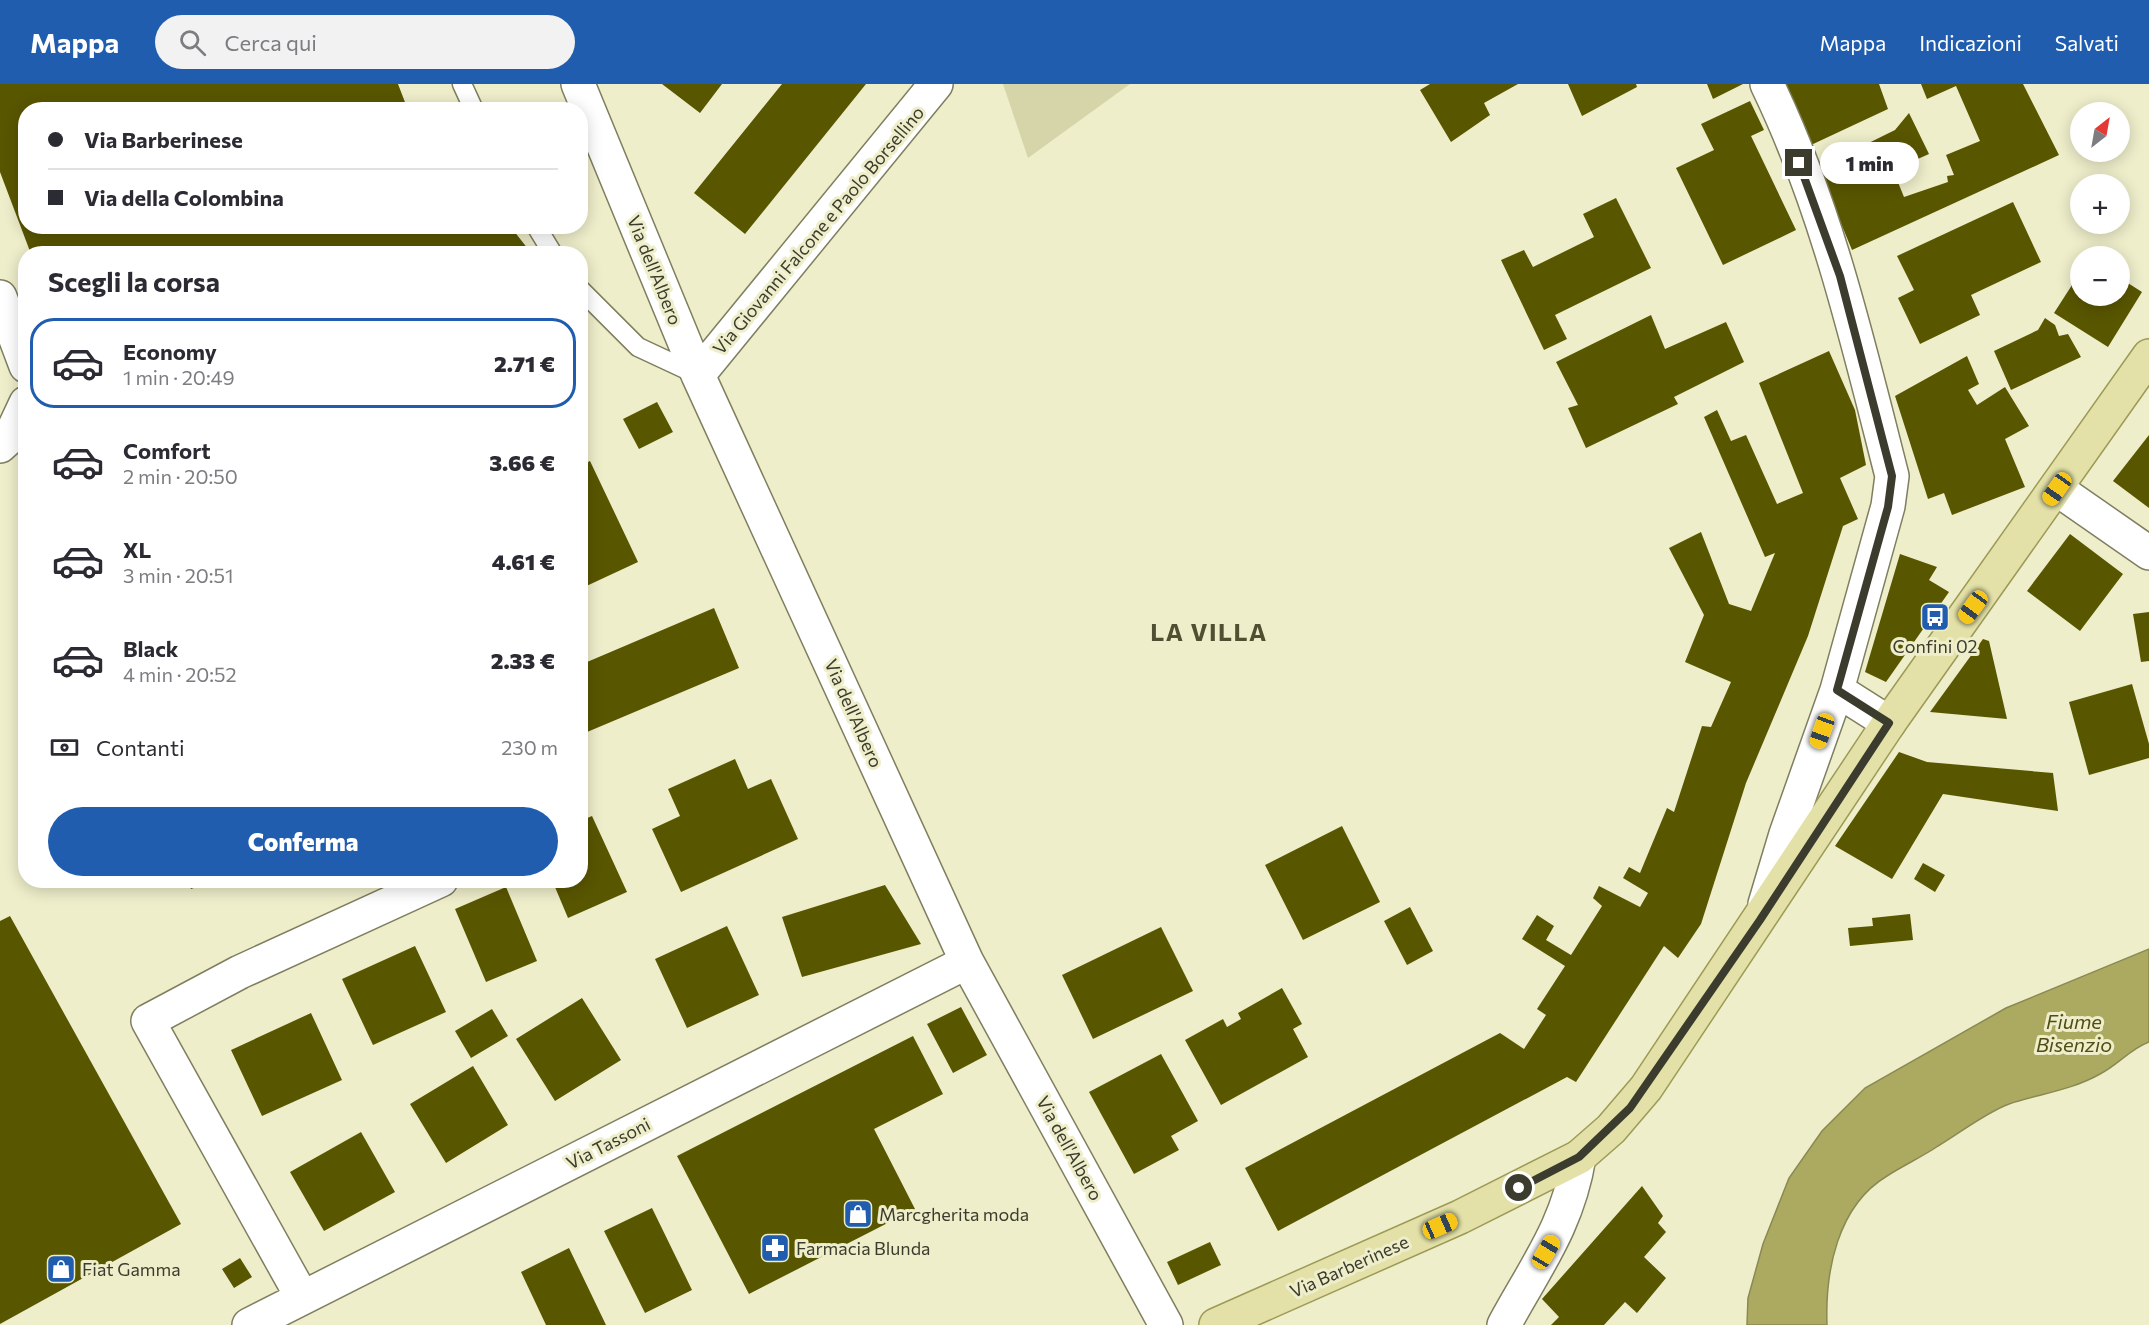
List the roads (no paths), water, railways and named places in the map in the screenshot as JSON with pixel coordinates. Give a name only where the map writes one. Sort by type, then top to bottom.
[{"type":"main road","name":"Via Barberinese","points":[[1216,1325],[1460,1217],[1579,1157],[1611,1129],[1646,1088],[1889,723],[2057,489],[2149,356]]},
{"type":"street","name":"Via dell'Albero","points":[[578,84],[585,102]]},
{"type":"street","name":"Via Giovanni Falcone e Paolo Borsellino","points":[[698,375],[936,84]]},
{"type":"street","points":[[1760,920],[1786,834],[1837,690],[1888,507],[1892,476],[1840,276],[1780,112],[1767,84]]},
{"type":"street","name":"Via dell'Albero","points":[[588,108],[698,375],[967,962],[1166,1325]]},
{"type":"street","points":[[0,297],[18,345]]},
{"type":"street","points":[[0,446],[10,437],[18,420]]},
{"type":"street","points":[[2057,489],[2149,553]]},
{"type":"street","points":[[1837,690],[1889,723]]},
{"type":"street","points":[[302,1297],[148,1021],[240,972],[424,888]]},
{"type":"street","name":"Via Tassoni","points":[[249,1325],[967,962]]},
{"type":"street","points":[[1504,1325],[1556,1234],[1574,1191],[1579,1157]]},
{"type":"lane","points":[[462,84],[470,102]]},
{"type":"lane","points":[[588,297],[638,347],[698,375]]},
{"type":"water","name":"Fiume Bisenzio","points":[[2149,949],[2149,1042],[2089,1079],[2067,1088],[2009,1104],[1991,1113],[1887,1176],[1870,1189],[1856,1204],[1838,1242],[1828,1284],[1827,1325],[1747,1325],[1748,1298],[1763,1244],[1789,1178],[1822,1131],[1865,1088],[2006,1008]]},
{"type":"place","name":"Confini 02","points":[[1935,617]]},
{"type":"place","name":"Marcgherita moda","points":[[858,1214]]},
{"type":"place","name":"Farmacia Blunda","points":[[775,1248]]},
{"type":"place","name":"Fiat Gamma","points":[[61,1269]]},
{"type":"district","name":"LA VILLA","points":[[1209,631]]}]
